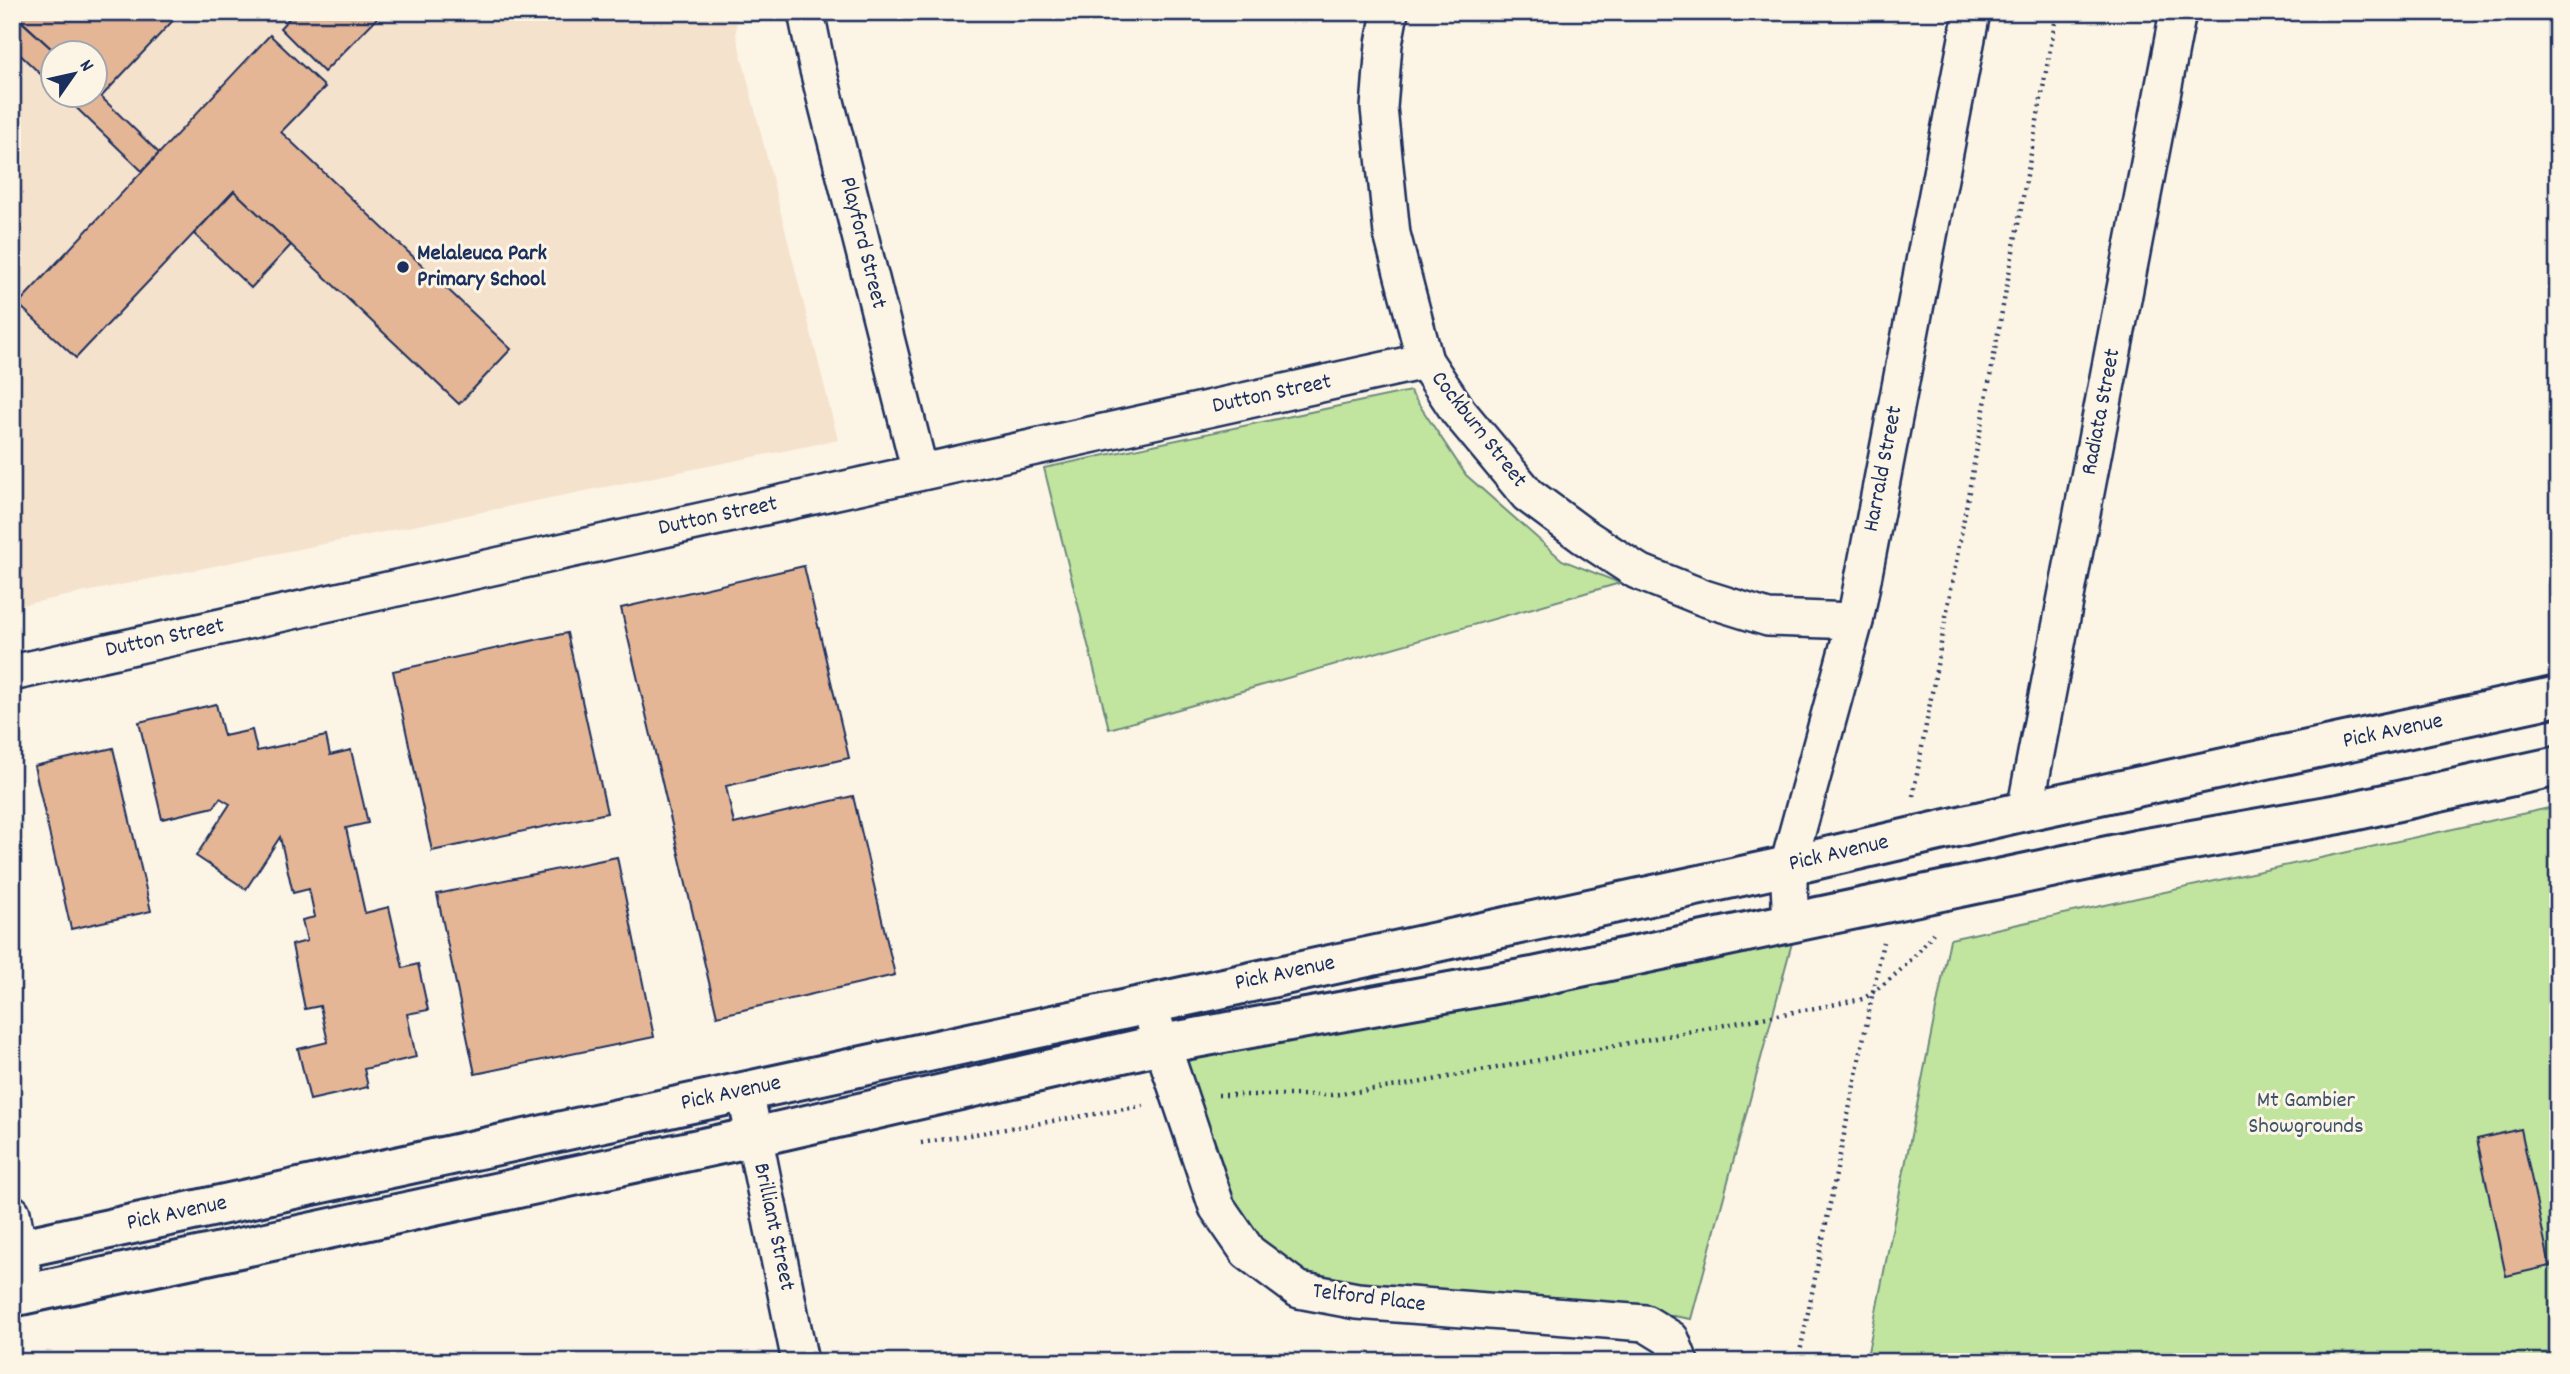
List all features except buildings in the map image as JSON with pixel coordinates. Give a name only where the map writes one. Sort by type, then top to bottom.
[{"type":"main road","name":"Pick Avenue","points":[[15,1237],[745,1091],[1788,866],[2025,811],[2558,696]]},
{"type":"main road","name":"Pick Avenue","points":[[20,1295],[754,1137],[1162,1044],[1533,977],[2136,850],[2339,814],[2558,766]]},
{"type":"street","name":"Playford Street","points":[[806,12],[820,79],[920,472]]},
{"type":"street","name":"Cockburn Street","points":[[1390,12],[1384,44],[1379,108],[1392,234],[1425,361],[1458,411],[1528,495],[1637,571],[1704,598],[1768,618],[1855,621]]},
{"type":"street","name":"Harrald Street","points":[[1791,922],[1788,866],[1855,621],[1972,12]]},
{"type":"street","name":"Radiata Street","points":[[2025,811],[2178,12]]},
{"type":"street","name":"Dutton Street","points":[[12,673],[1425,361]]},
{"type":"street","name":"Telford Place","points":[[1147,1003],[1217,1207],[1248,1252],[1299,1290],[1357,1301],[1645,1323],[1671,1339],[1680,1362]]},
{"type":"street","name":"Brilliant Street","points":[[745,1091],[800,1362]]},
{"type":"street","points":[[15,1237],[20,1295]]},
{"type":"path","points":[[1905,839],[2057,12]]},
{"type":"path","points":[[1798,1362],[1892,901]]},
{"type":"shaded area","name":"Melaleuca Park Primary School","points":[[12,12],[737,12],[736,34],[838,440],[12,607]]},
{"type":"green space","points":[[1410,391],[1466,475],[1562,560],[1620,583],[1109,729],[1044,468]]},
{"type":"green space","name":"Mt Gambier Showgrounds","points":[[2558,806],[2558,1362],[1866,1362],[1950,939]]},
{"type":"green space","points":[[1793,939],[1691,1319],[1645,1311],[1309,1279],[1249,1230],[1221,1180],[1181,1059]]},
{"type":"place","name":"Melaleuca Park Primary School","points":[[403,267]]}]
